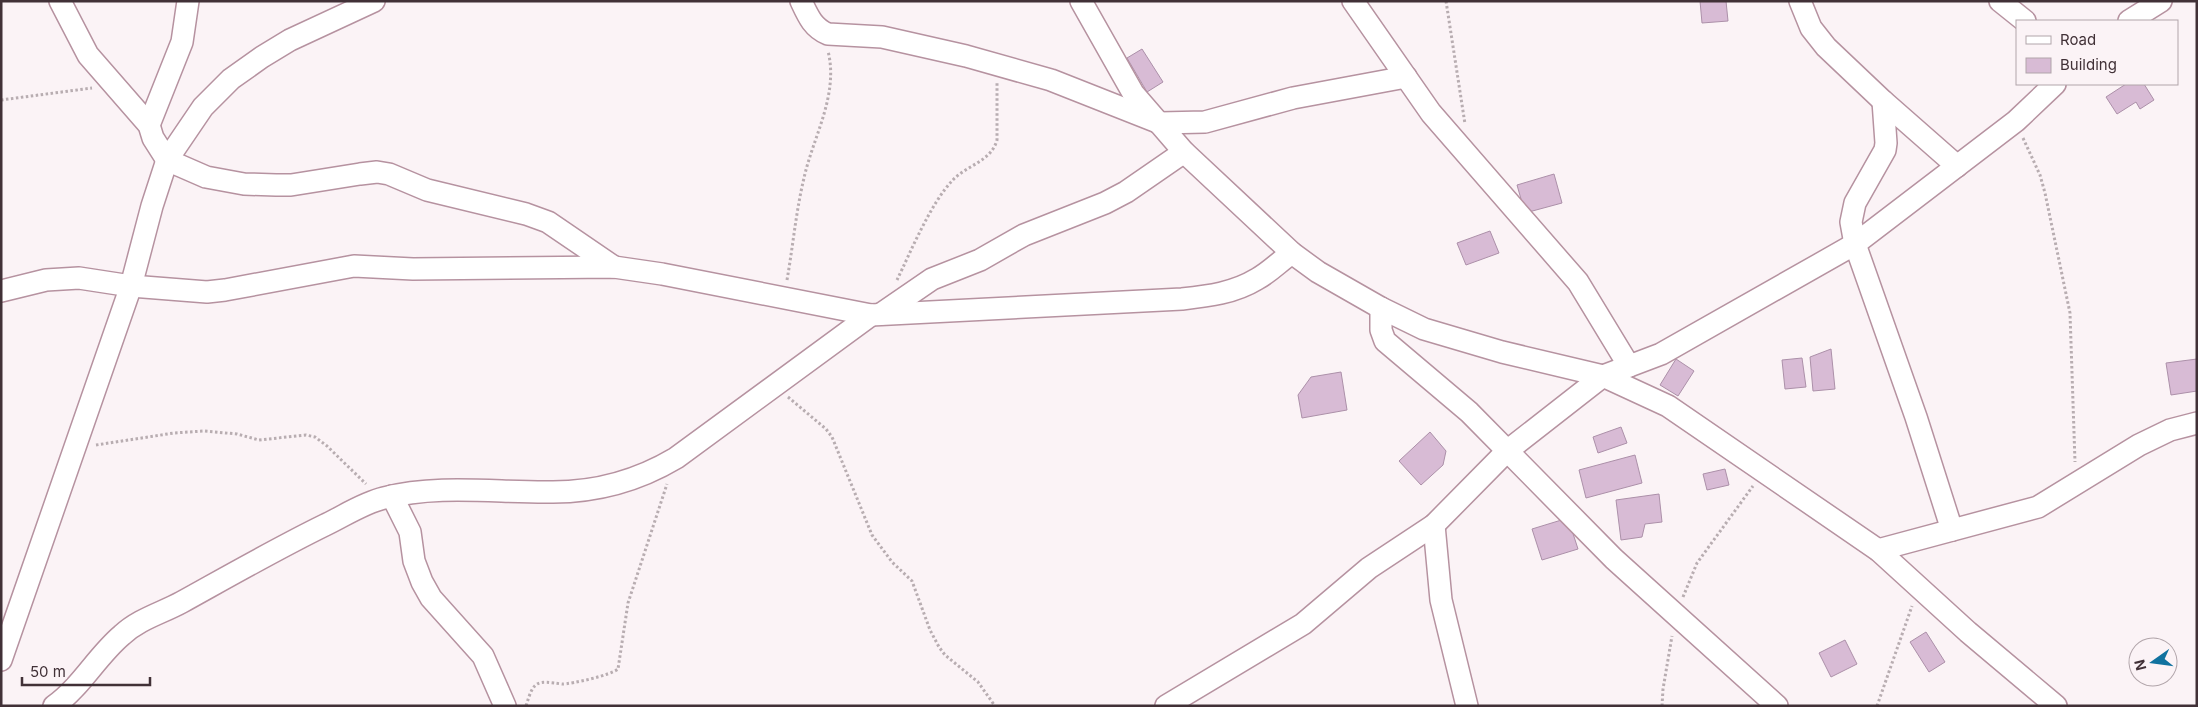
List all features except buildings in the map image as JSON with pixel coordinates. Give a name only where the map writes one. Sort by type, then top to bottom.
[{"type":"street","points":[[60,1],[88,55],[149,125],[157,147],[167,160],[206,177],[244,184],[291,185],[360,174],[378,172],[389,174],[427,190],[517,211],[548,222],[614,268]]},
{"type":"street","points":[[149,125],[182,42],[188,1]]},
{"type":"street","points":[[1,660],[131,286],[152,206],[167,160],[203,107],[231,79],[290,40],[374,1]]},
{"type":"street","points":[[801,1],[813,24],[820,31],[828,34],[895,39],[997,64],[1060,84],[1160,123],[1205,122],[1293,98],[1406,77]]},
{"type":"street","points":[[1081,1],[1134,93],[1184,152],[1292,253],[1318,272],[1381,308],[1433,332],[1502,352],[1603,376],[1668,406],[1878,550],[1968,632],[2056,706]]},
{"type":"street","points":[[1353,1],[1431,113],[1578,282],[1629,366]]},
{"type":"street","points":[[1800,1],[1816,36],[1883,101],[1957,166]]},
{"type":"street","points":[[2000,1],[2024,20]]},
{"type":"street","points":[[2131,20],[2161,1]]},
{"type":"street","points":[[1166,706],[1303,624],[1369,568],[1434,525],[1507,451],[1603,376],[1661,354],[1855,244],[2016,121],[2054,85]]},
{"type":"street","points":[[1883,101],[1885,150],[1855,203],[1851,222],[1855,244],[1916,417],[1952,530]]},
{"type":"street","points":[[54,706],[67,695],[122,635],[142,620],[180,603],[281,547],[387,497],[425,490],[555,492],[583,490],[626,481],[655,470],[676,458],[773,385],[876,314],[932,279],[971,264],[1024,235],[1105,203],[1126,192],[1184,152]]},
{"type":"street","points":[[1,291],[59,278],[79,278],[131,286],[207,292],[354,266],[413,269],[614,268],[662,274],[876,314],[1182,299],[1219,295],[1259,278],[1292,253]]},
{"type":"street","points":[[1381,308],[1381,330],[1385,341],[1469,412],[1590,536],[1777,706]]},
{"type":"street","points":[[1878,550],[2038,507],[2139,444],[2170,430],[2197,423]]},
{"type":"street","points":[[387,497],[410,532],[414,561],[431,598],[483,656],[505,706]]},
{"type":"street","points":[[1434,525],[1441,600],[1467,706]]},
{"type":"path","points":[[1446,1],[1466,127]]},
{"type":"path","points":[[785,298],[804,177],[823,120],[828,95],[831,65],[820,31]]},
{"type":"path","points":[[895,285],[942,194],[952,180],[994,149],[996,140],[997,64]]},
{"type":"path","points":[[1,100],[113,85]]},
{"type":"path","points":[[2016,121],[2040,174],[2052,219],[2070,313],[2076,483]]},
{"type":"path","points":[[773,385],[816,420],[832,437],[872,535],[892,562],[912,581],[930,630],[939,647],[945,655],[978,682],[994,706]]},
{"type":"path","points":[[75,448],[174,433],[204,431],[237,434],[259,440],[306,435],[315,437],[327,446],[387,497]]},
{"type":"path","points":[[526,706],[534,686],[540,682],[563,684],[609,674],[618,668],[628,603],[676,458]]},
{"type":"path","points":[[1662,706],[1666,666],[1677,615],[1697,563],[1764,472]]},
{"type":"path","points":[[1877,706],[1919,587]]}]
